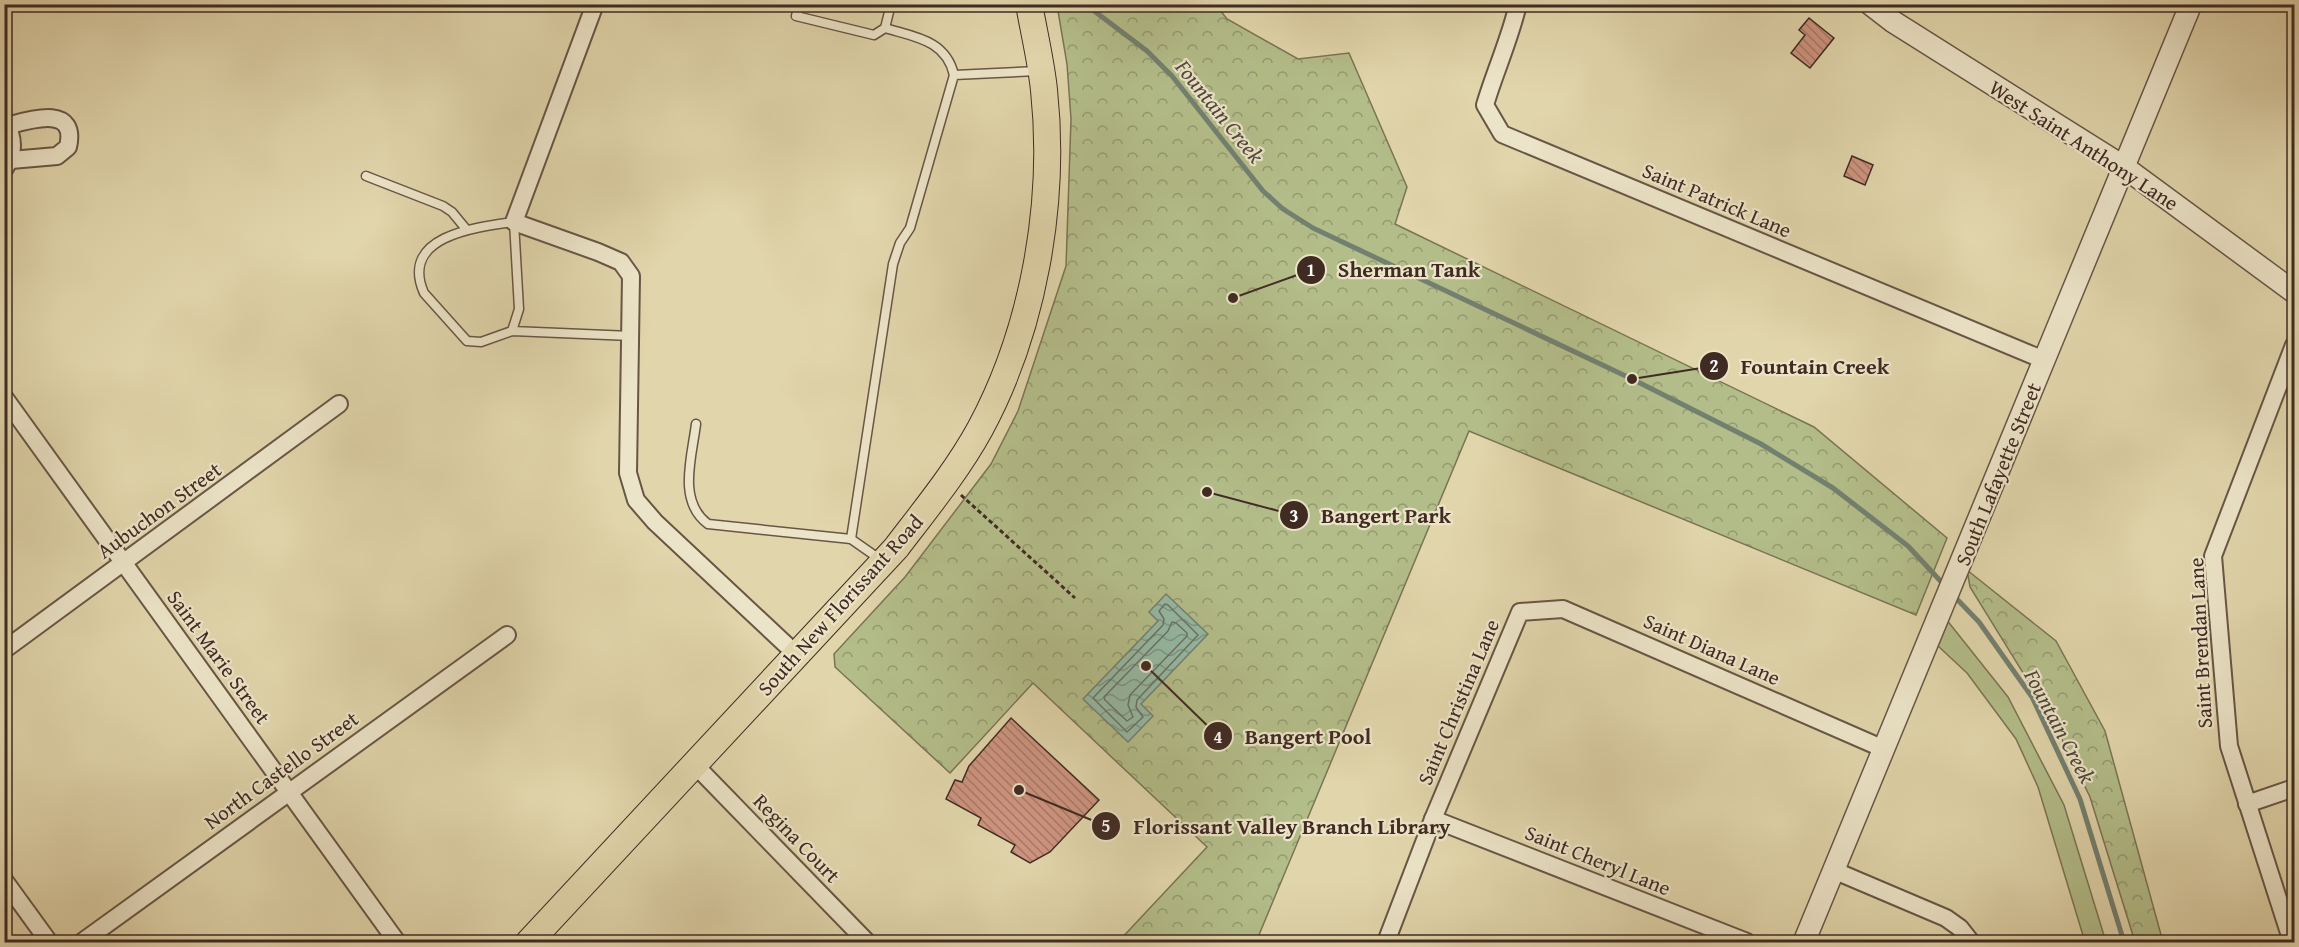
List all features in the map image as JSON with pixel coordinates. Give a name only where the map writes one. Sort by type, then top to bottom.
[{"type":"main road","name":"South New Florissant Road","points":[[529,942],[896,548],[945,483],[980,429],[1015,352],[1035,274],[1047,177],[1044,89],[1029,4]]},
{"type":"street","points":[[594,4],[514,222],[621,262],[631,276],[632,336],[628,473],[636,500],[655,522],[797,655]]},
{"type":"street","name":"Saint Patrick Lane","points":[[1518,4],[1512,31],[1494,74],[1485,105],[1502,135],[2044,360]]},
{"type":"street","name":"West Saint Anthony Lane","points":[[1870,4],[1892,21],[2124,167],[2295,292]]},
{"type":"street","name":"South Lafayette Street","points":[[1804,942],[2191,4]]},
{"type":"street","points":[[40,117],[56,118],[67,126],[71,137],[68,147],[57,156],[8,164],[8,130],[40,117]]},
{"type":"street","name":"Saint Brendan Lane","points":[[2292,942],[2229,746],[2212,556],[2295,345]]},
{"type":"street","name":"Saint Marie Street","points":[[4,397],[397,942]]},
{"type":"street","name":"Aubuchon Street","points":[[4,650],[339,404]]},
{"type":"street","name":"Saint Diana Lane","points":[[1520,612],[1563,609],[1884,749]]},
{"type":"street","name":"Saint Christina Lane","points":[[1386,942],[1433,819],[1520,612]]},
{"type":"street","name":"North Castello Street","points":[[82,942],[507,635]]},
{"type":"street","name":"Regina Court","points":[[695,765],[867,942]]},
{"type":"street","points":[[2247,804],[2295,788]]},
{"type":"street","name":"Saint Cheryl Lane","points":[[1433,819],[1747,942]]},
{"type":"street","points":[[1833,870],[1946,918],[1960,928],[1971,942]]},
{"type":"street","points":[[4,880],[49,942]]},
{"type":"lane","points":[[799,4],[796,16],[874,35],[885,28],[891,4]]},
{"type":"lane","points":[[851,539],[893,264],[900,243],[910,228],[954,75],[951,63],[943,52],[929,41],[885,28]]},
{"type":"lane","points":[[954,75],[1041,71]]},
{"type":"lane","points":[[366,176],[443,206],[466,229]]},
{"type":"lane","points":[[512,331],[519,309],[514,222],[466,229],[439,241],[428,250],[422,259],[420,284],[424,293],[467,341],[481,342],[512,331],[632,336]]},
{"type":"lane","points":[[696,424],[689,492],[691,504],[698,516],[708,524],[851,539],[883,562]]},
{"type":"path","points":[[945,483],[966,499],[1075,598]]},
{"type":"green space","points":[[1057,5],[1216,5],[1227,19],[1298,59],[1349,53],[1407,187],[1395,224],[1814,427],[1947,538],[1916,615],[1469,431],[1256,942],[1118,942],[1207,847],[1033,683],[950,773],[835,667],[834,654],[905,577],[991,464],[1018,411],[1066,266],[1071,119],[1067,64]]},
{"type":"green space","points":[[1967,570],[2056,641],[2105,731],[2163,942],[2135,942],[2090,797],[2054,723],[1970,587]]},
{"type":"green space","points":[[1946,619],[2008,697],[2064,805],[2106,942],[2085,942],[2038,787],[2016,739],[1967,673],[1937,645]]},
{"type":"water","points":[[1166,594],[1208,634],[1141,704],[1153,716],[1128,742],[1083,699],[1158,621],[1149,612]]},
{"type":"building","points":[[1809,18],[1834,38],[1810,68],[1791,53],[1805,35],[1799,30]]},
{"type":"building","points":[[1852,156],[1873,165],[1865,185],[1844,176]]},
{"type":"building","points":[[1011,718],[1099,800],[1050,852],[1030,863],[1011,852],[1015,845],[978,825],[981,818],[946,799],[955,780],[962,782],[969,766]]},
{"type":"waterway","name":"Fountain Creek","points":[[1085,4],[1147,51],[1172,76],[1263,191],[1283,209],[1313,228],[1632,379],[1761,444],[1833,488],[1908,546],[1946,587]]},
{"type":"waterway","name":"Fountain Creek","points":[[1952,594],[1979,622],[2032,697],[2080,799],[2124,942]]},
{"type":"place","name":"Sherman Tank","points":[[1233,298]]},
{"type":"place","name":"Fountain Creek","points":[[1632,379]]},
{"type":"place","name":"Bangert Park","points":[[1207,492]]},
{"type":"place","name":"Bangert Pool","points":[[1146,666]]},
{"type":"place","name":"Florissant Valley Branch Library","points":[[1019,790]]}]
